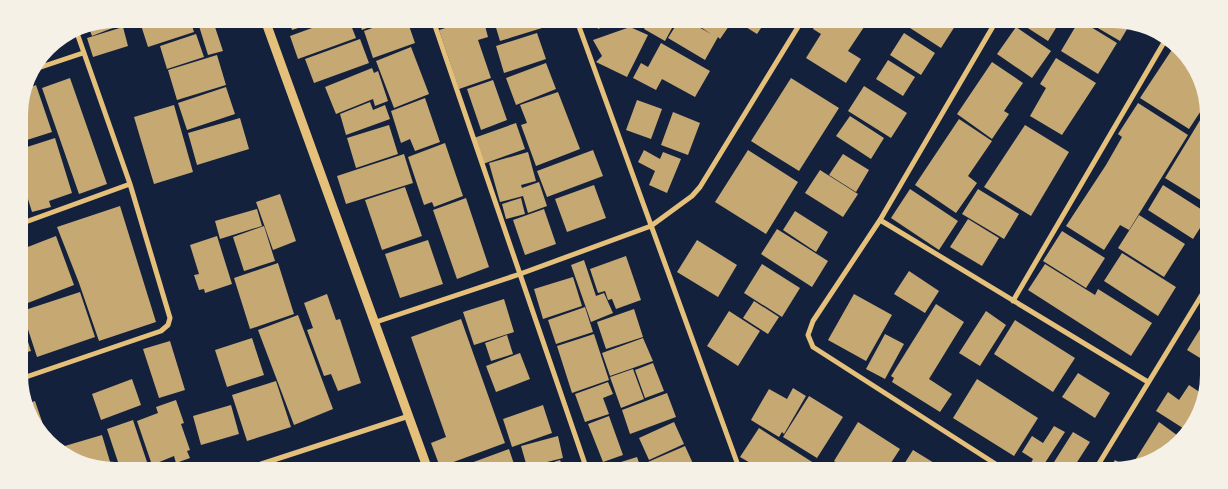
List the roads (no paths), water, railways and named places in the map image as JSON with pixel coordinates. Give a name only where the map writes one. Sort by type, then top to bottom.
[{"type":"street","points":[[267,28],[376,322],[425,462]]},
{"type":"street","points":[[436,28],[584,462]]},
{"type":"street","points":[[580,28],[738,461]]},
{"type":"street","points":[[376,322],[520,274],[651,226],[692,196],[700,187],[797,28]]},
{"type":"street","points":[[991,461],[813,347],[808,335],[814,322],[880,220],[992,28]]},
{"type":"street","points":[[28,376],[161,331],[168,326],[170,318],[130,184],[77,36]]},
{"type":"street","points":[[1013,301],[1164,43]]},
{"type":"street","points":[[41,68],[84,53]]},
{"type":"street","points":[[28,221],[130,184]]},
{"type":"street","points":[[880,220],[1148,382]]},
{"type":"street","points":[[1100,461],[1200,298]]},
{"type":"street","points":[[268,462],[409,416]]}]
